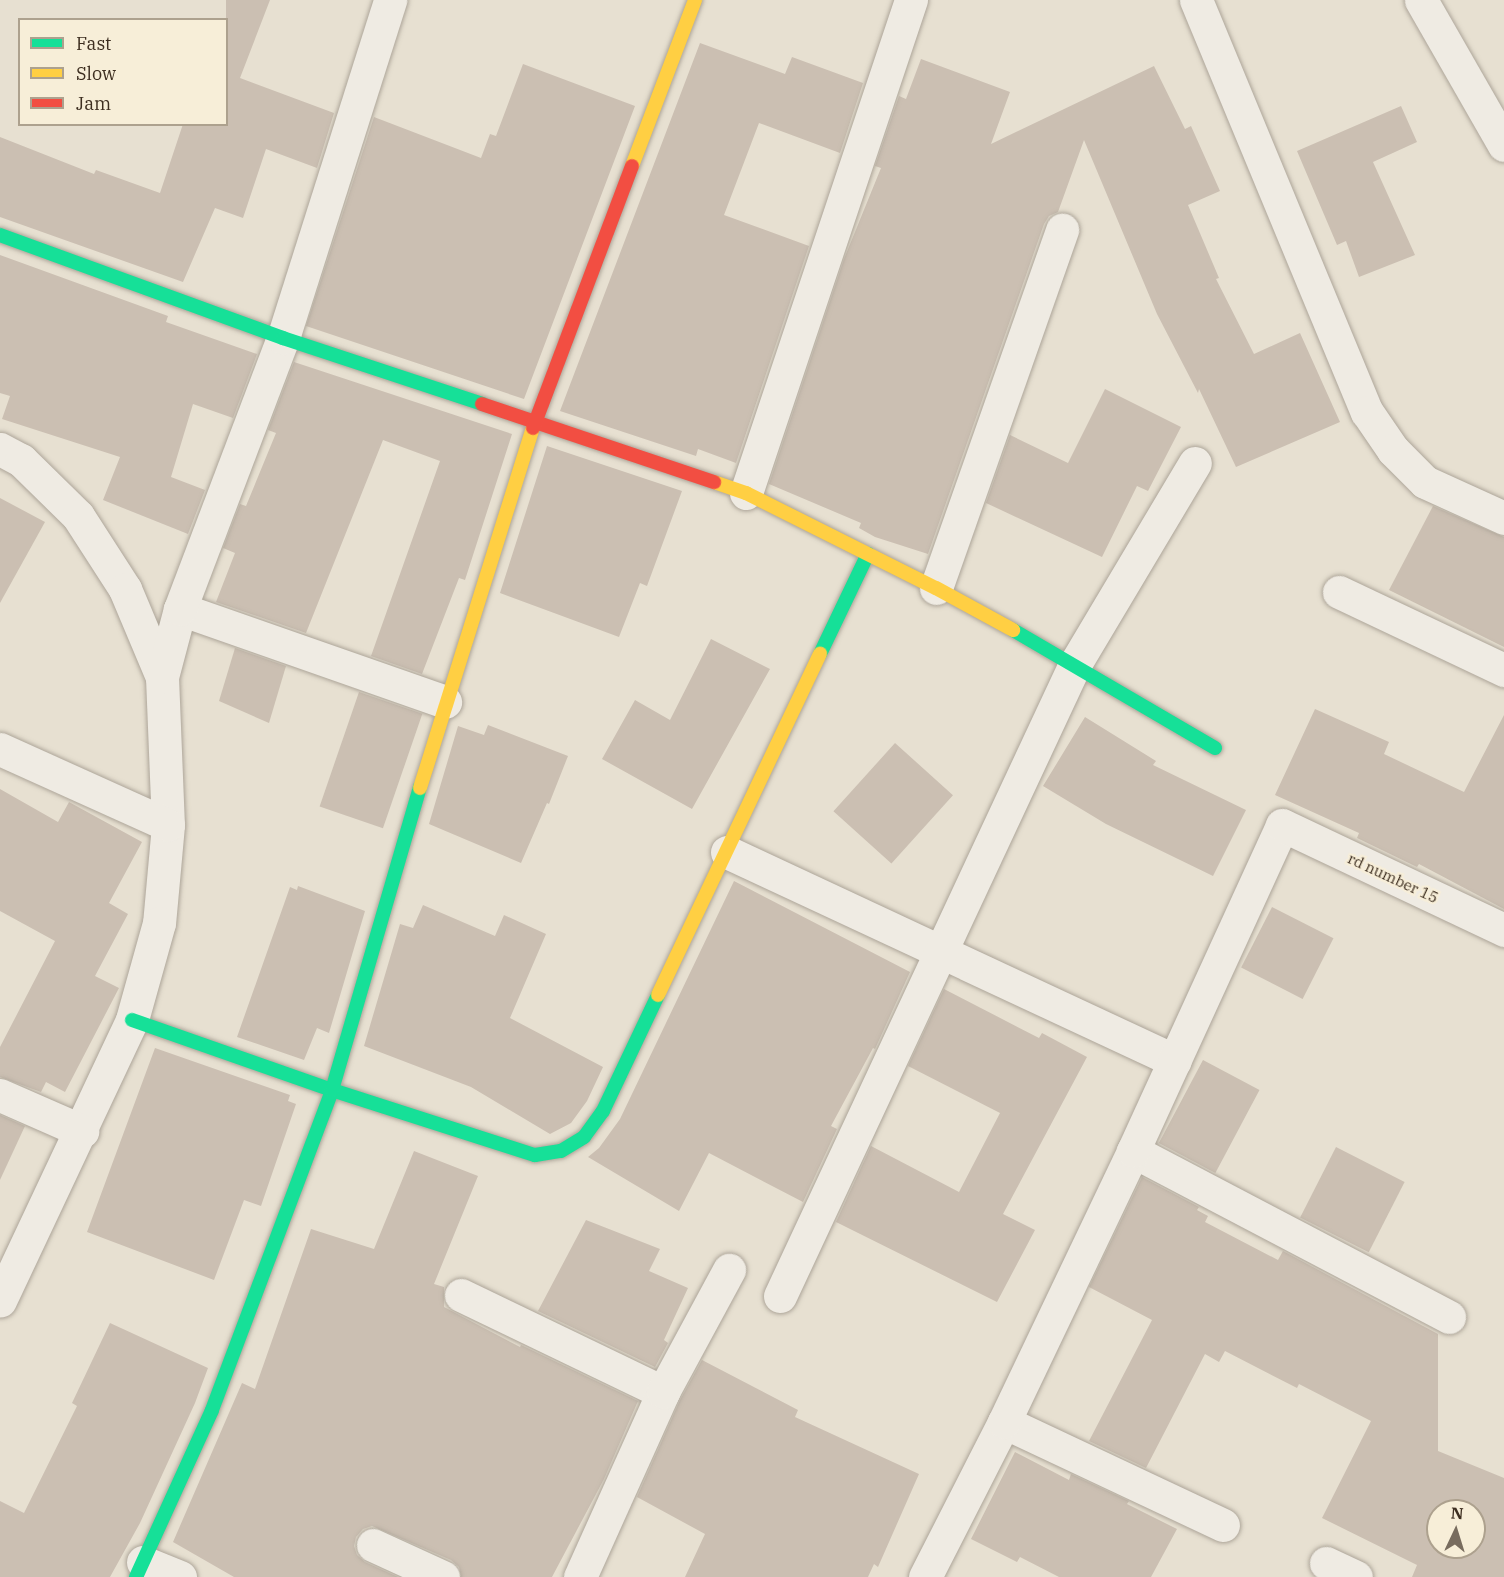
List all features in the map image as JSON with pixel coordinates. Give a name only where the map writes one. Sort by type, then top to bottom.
[{"type":"street","points":[[0,1300],[132,1020],[159,923],[168,825],[162,677],[180,609],[282,338],[390,0]]},
{"type":"street","points":[[180,1577],[139,1570],[212,1410],[332,1090],[445,702],[535,423],[695,0]]},
{"type":"street","points":[[746,493],[910,0]]},
{"type":"street","points":[[1196,0],[1367,412],[1393,450],[1425,482],[1504,518]]},
{"type":"street","points":[[1421,0],[1504,145]]},
{"type":"street","points":[[936,588],[1062,230]]},
{"type":"street","points":[[0,235],[282,338],[746,493],[936,588],[1075,664],[1215,748]]},
{"type":"street","points":[[0,449],[21,460],[78,516],[125,589],[162,677]]},
{"type":"street","points":[[780,1296],[938,952],[1075,664],[1195,463]]},
{"type":"street","points":[[132,1020],[332,1090],[535,1155],[561,1152],[584,1137],[603,1111],[868,554]]},
{"type":"street","points":[[1339,592],[1504,670]]},
{"type":"street","points":[[180,609],[445,702]]},
{"type":"street","points":[[0,749],[168,825]]},
{"type":"street","name":"rd number 15","points":[[1175,1061],[1282,825],[1504,930]]},
{"type":"street","points":[[727,852],[1175,1061],[1004,1422],[925,1577]]},
{"type":"street","points":[[0,1095],[81,1131]]},
{"type":"street","points":[[1133,1151],[1449,1317]]},
{"type":"street","points":[[580,1577],[663,1392],[729,1270]]},
{"type":"street","points":[[461,1295],[663,1392]]},
{"type":"street","points":[[1004,1422],[1223,1525]]},
{"type":"street","points":[[373,1545],[443,1577]]},
{"type":"street","points":[[1326,1563],[1356,1577]]},
{"type":"building","points":[[226,0],[270,0],[240,78],[334,113],[317,168],[266,149],[243,218],[215,208],[183,282],[0,217],[0,137],[94,174],[96,170],[160,193],[182,126],[228,126],[228,18],[226,18]]},
{"type":"building","points":[[700,43],[785,74],[792,57],[863,83],[840,153],[759,123],[724,215],[809,246],[736,463],[698,449],[696,456],[560,411]]},
{"type":"building","points":[[921,59],[1010,92],[991,144],[1154,66],[1185,129],[1191,126],[1220,191],[1188,205],[1219,278],[1216,279],[1254,354],[1300,333],[1340,422],[1236,467],[1199,389],[1198,393],[1157,314],[1084,140],[1058,212],[1049,216],[1044,224],[928,554],[875,537],[859,528],[861,523],[769,484],[844,259],[881,168],[875,166],[899,96],[906,99]]},
{"type":"building","points":[[523,64],[635,106],[524,399],[306,326],[374,117],[481,158],[490,134],[496,136]]},
{"type":"building","points":[[1401,106],[1417,142],[1373,162],[1415,255],[1359,277],[1346,241],[1337,245],[1297,151]]},
{"type":"building","points":[[0,255],[168,316],[166,322],[257,354],[233,418],[193,404],[171,477],[205,490],[188,534],[103,500],[120,457],[2,419],[10,396],[0,393]]},
{"type":"building","points":[[294,362],[512,434],[465,580],[459,578],[422,674],[371,656],[440,461],[383,440],[306,633],[216,602],[235,553],[223,548],[240,504],[246,506],[276,433],[268,430]]},
{"type":"building","points":[[1105,389],[1181,427],[1148,491],[1137,486],[1102,557],[986,503],[1010,435],[1068,463]]},
{"type":"building","points":[[547,446],[682,491],[647,586],[640,583],[619,637],[500,593]]},
{"type":"building","points":[[0,498],[45,522],[0,603]]},
{"type":"building","points":[[1433,506],[1504,537],[1504,647],[1389,590]]},
{"type":"building","points":[[711,639],[770,669],[692,809],[602,759],[635,700],[670,720]]},
{"type":"building","points":[[235,648],[286,666],[269,723],[219,701]]},
{"type":"building","points":[[359,692],[422,714],[383,828],[320,806]]},
{"type":"building","points":[[1315,709],[1389,742],[1384,754],[1464,792],[1504,715],[1504,909],[1419,864],[1417,867],[1357,838],[1359,833],[1275,795]]},
{"type":"building","points":[[1085,717],[1156,761],[1153,765],[1246,810],[1213,876],[1106,824],[1043,786]]},
{"type":"building","points":[[488,725],[568,756],[549,804],[547,803],[521,863],[429,824],[458,726],[484,735]]},
{"type":"building","points":[[895,743],[953,795],[891,864],[833,811]]},
{"type":"building","points":[[0,789],[58,822],[69,802],[142,842],[109,903],[128,914],[95,976],[119,988],[65,1092],[46,1082],[41,1092],[0,1077],[0,1047],[55,941],[0,911]]},
{"type":"building","points":[[734,881],[910,972],[875,1049],[873,1048],[831,1126],[837,1129],[803,1202],[709,1153],[679,1211],[588,1157],[599,1148],[620,1119]]},
{"type":"building","points":[[298,886],[365,911],[329,1033],[317,1028],[304,1060],[237,1037],[290,887],[297,890]]},
{"type":"building","points":[[423,905],[495,936],[504,915],[546,934],[510,1018],[603,1067],[587,1101],[571,1123],[550,1134],[471,1087],[364,1046],[400,924],[413,928]]},
{"type":"building","points":[[1272,907],[1333,938],[1303,999],[1241,968]]},
{"type":"building","points":[[944,989],[1039,1038],[1042,1033],[1087,1057],[1003,1214],[1035,1230],[997,1302],[836,1222],[871,1146],[959,1192],[1000,1113],[908,1066]]},
{"type":"building","points":[[155,1048],[290,1095],[288,1101],[296,1104],[261,1206],[244,1200],[214,1280],[87,1232]]},
{"type":"building","points":[[1203,1060],[1260,1090],[1215,1173],[1159,1143]]},
{"type":"building","points":[[0,1115],[25,1126],[0,1180]]},
{"type":"building","points":[[1336,1147],[1405,1182],[1369,1252],[1300,1217]]},
{"type":"building","points":[[414,1151],[478,1176],[434,1284],[444,1287],[444,1307],[520,1347],[521,1345],[638,1401],[604,1479],[552,1577],[461,1577],[459,1567],[451,1560],[372,1526],[363,1529],[356,1537],[354,1546],[357,1555],[365,1562],[398,1577],[234,1577],[173,1542],[242,1383],[255,1389],[311,1229],[374,1249]]},
{"type":"building","points":[[1142,1177],[1199,1207],[1197,1210],[1208,1216],[1205,1222],[1278,1260],[1283,1251],[1438,1334],[1438,1451],[1504,1478],[1504,1577],[1412,1577],[1417,1565],[1322,1518],[1371,1421],[1299,1384],[1297,1388],[1225,1351],[1219,1362],[1205,1354],[1146,1468],[1089,1441],[1152,1320],[1089,1287]]},
{"type":"building","points":[[586,1220],[660,1249],[649,1271],[688,1288],[664,1340],[668,1343],[655,1367],[538,1311]]},
{"type":"building","points":[[110,1323],[208,1368],[195,1403],[140,1523],[110,1577],[0,1577],[0,1501],[24,1513],[77,1406],[72,1403]]},
{"type":"building","points":[[702,1360],[798,1410],[795,1417],[919,1474],[878,1567],[874,1564],[868,1577],[685,1577],[705,1534],[637,1497],[680,1400]]},
{"type":"building","points":[[1015,1452],[1069,1480],[1071,1474],[1129,1501],[1127,1504],[1177,1529],[1151,1577],[1059,1577],[1020,1557],[1017,1562],[971,1539]]},
{"type":"traffic: fast","points":[[0,235],[283,338],[482,404]]},
{"type":"traffic: fast","points":[[820,654],[868,554]]},
{"type":"traffic: fast","points":[[1013,630],[1215,748]]},
{"type":"traffic: fast","points":[[136,1577],[212,1410],[332,1090],[420,788]]},
{"type":"traffic: fast","points":[[132,1020],[332,1090],[535,1155],[561,1151],[584,1137],[603,1111],[658,995]]},
{"type":"traffic: slow","points":[[632,166],[695,0]]},
{"type":"traffic: slow","points":[[420,788],[533,428]]},
{"type":"traffic: slow","points":[[714,482],[746,493],[936,588],[1013,630]]},
{"type":"traffic: slow","points":[[658,995],[820,654]]},
{"type":"traffic: jam","points":[[533,428],[632,166]]},
{"type":"traffic: jam","points":[[482,404],[714,482]]}]
